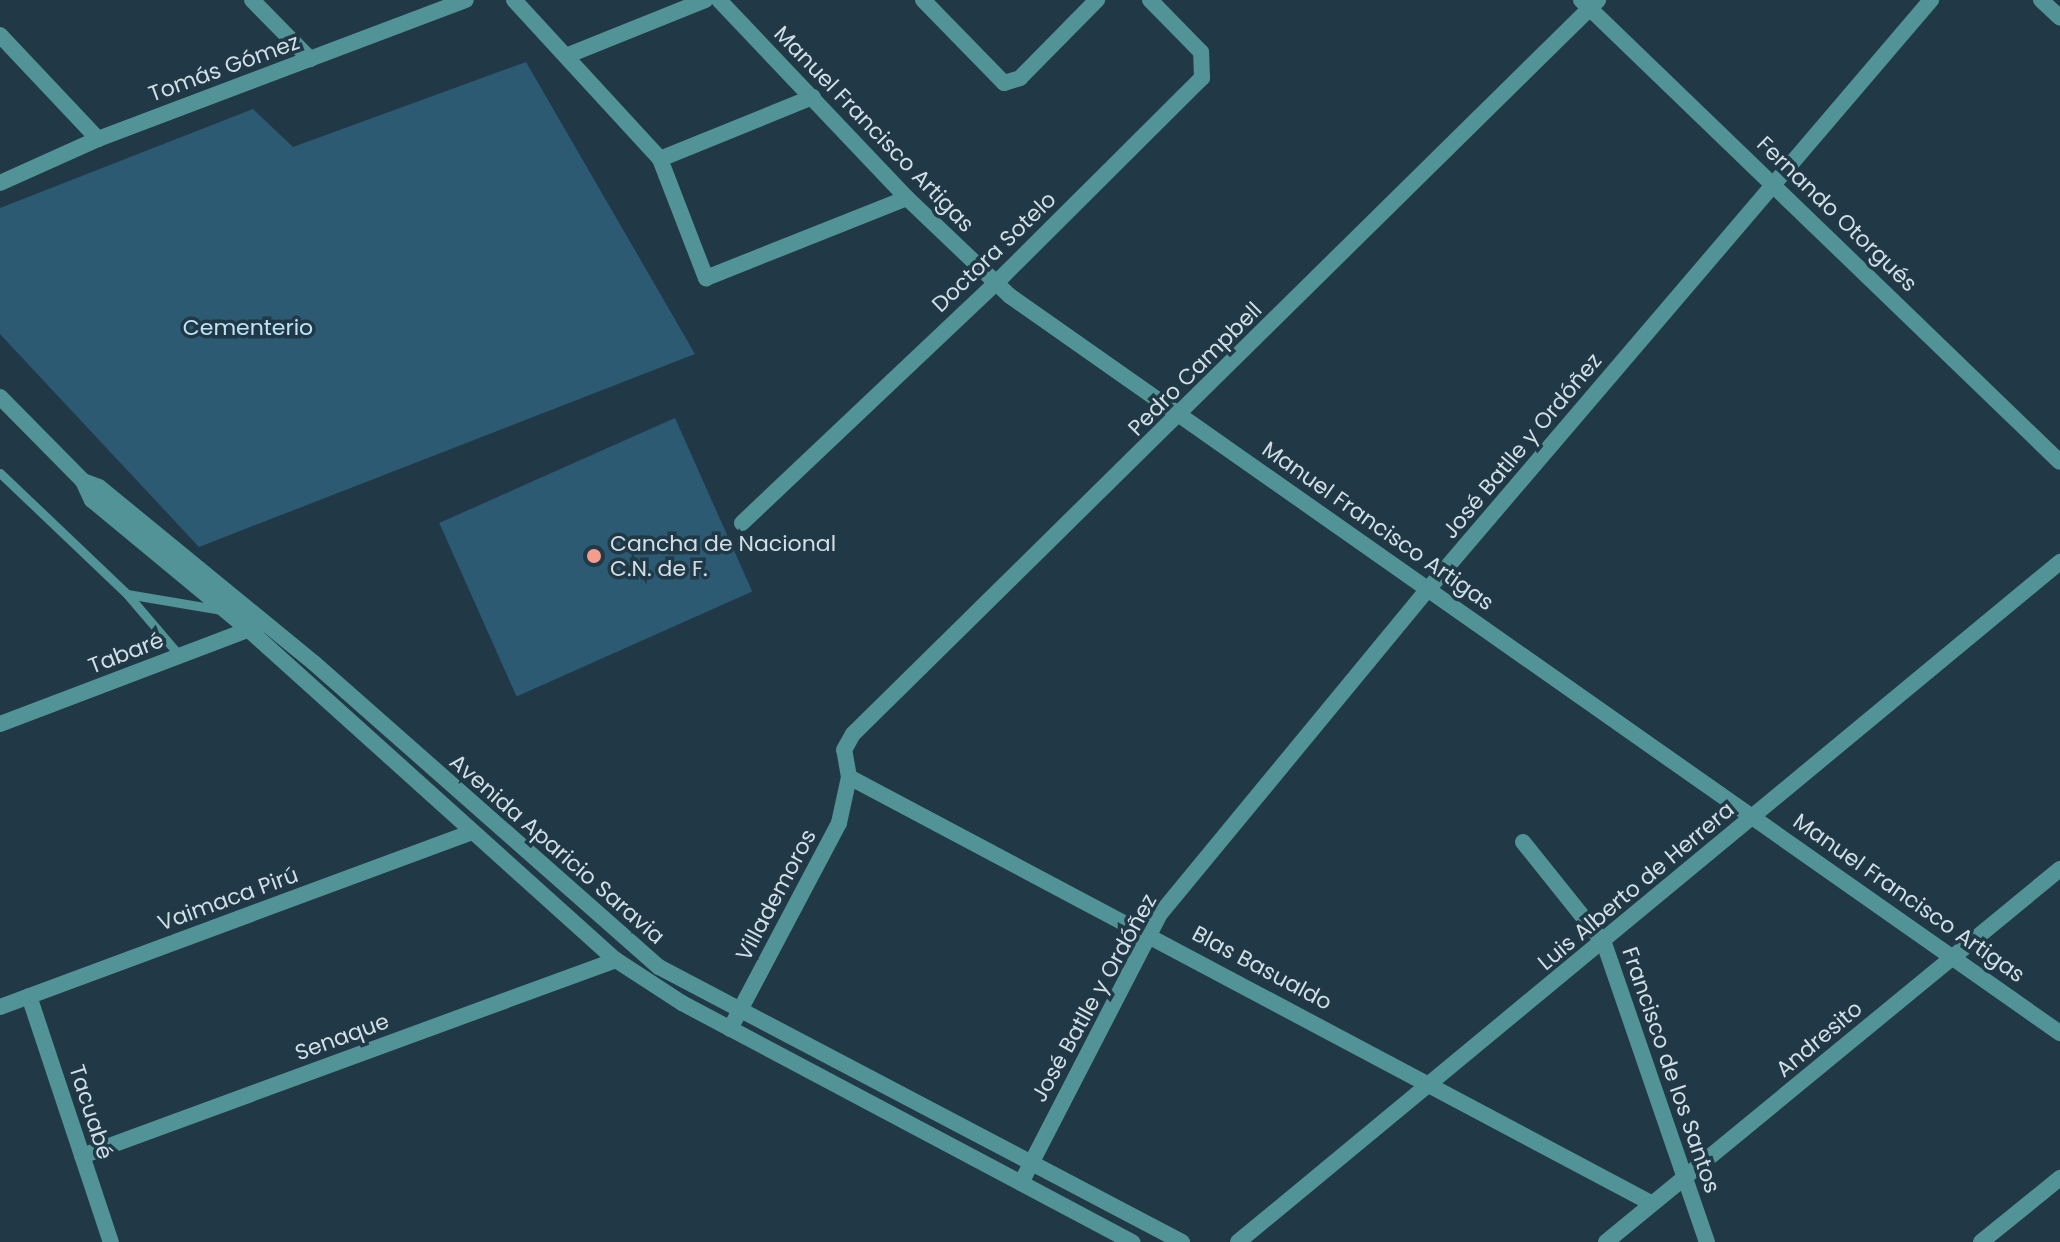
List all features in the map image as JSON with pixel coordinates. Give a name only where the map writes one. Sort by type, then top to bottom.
[{"type":"street","points":[[252,0],[310,59]]},
{"type":"street","name":"Tomás Gómez","points":[[0,183],[98,139],[466,0]]},
{"type":"street","points":[[514,0],[660,159],[706,278],[907,198]]},
{"type":"street","points":[[566,56],[705,0]]},
{"type":"street","name":"Manuel Francisco Artigas","points":[[719,0],[907,198],[996,283],[1179,415],[1430,587],[2060,1033]]},
{"type":"street","points":[[923,0],[995,78],[1004,83],[1020,78],[1097,0]]},
{"type":"street","name":"Doctora Sotelo","points":[[742,523],[996,283],[1202,78],[1201,52],[1150,0]]},
{"type":"street","name":"José Batlle y Ordóñez","points":[[1021,1183],[1150,933],[1430,587],[1931,0]]},
{"type":"street","points":[[2044,1],[2060,18]]},
{"type":"street","name":"Fernando Otorgués","points":[[1590,3],[2060,462]]},
{"type":"street","name":"Pedro Campbell","points":[[849,777],[844,750],[853,734],[1179,415],[1590,3]]},
{"type":"street","points":[[0,35],[98,139]]},
{"type":"street","points":[[660,159],[813,97]]},
{"type":"street","name":"Avenida Aparicio Saravia","points":[[0,397],[83,481],[92,500],[249,630],[616,960],[649,983],[730,1029],[1132,1242]]},
{"type":"street","name":"Avenida Aparicio Saravia","points":[[83,481],[99,487],[266,623],[659,967],[1182,1242]]},
{"type":"street","name":"Luis Alberto de Herrera","points":[[1238,1242],[1604,943],[2060,562]]},
{"type":"street","name":"Tabaré","points":[[0,724],[266,623]]},
{"type":"street","name":"Blas Basualdo","points":[[849,777],[1150,933],[1651,1203]]},
{"type":"street","name":"Villademoros","points":[[730,1029],[839,823],[849,777]]},
{"type":"street","name":"Vaimaca Pirú","points":[[0,1007],[472,832]]},
{"type":"street","name":"Francisco de los Santos","points":[[1523,842],[1604,943],[1707,1242]]},
{"type":"street","name":"Andresito","points":[[1606,1242],[2060,869]]},
{"type":"street","name":"Senaque","points":[[82,1156],[616,960]]},
{"type":"street","points":[[649,983],[659,967]]},
{"type":"street","name":"Tacuabé","points":[[29,996],[111,1242]]},
{"type":"street","points":[[1981,1242],[2060,1178]]},
{"type":"lane","points":[[0,473],[127,594],[180,656]]},
{"type":"lane","points":[[127,594],[225,610]]},
{"type":"green space","name":"Cementerio","points":[[526,62],[695,354],[199,547],[0,334],[0,208],[253,109],[293,147]]},
{"type":"green space","name":"Cancha de Nacional C.N. de F.","points":[[675,418],[752,592],[517,697],[439,523]]},
{"type":"place","name":"Cancha de Nacional C.N. de F.","points":[[594,556]]}]
